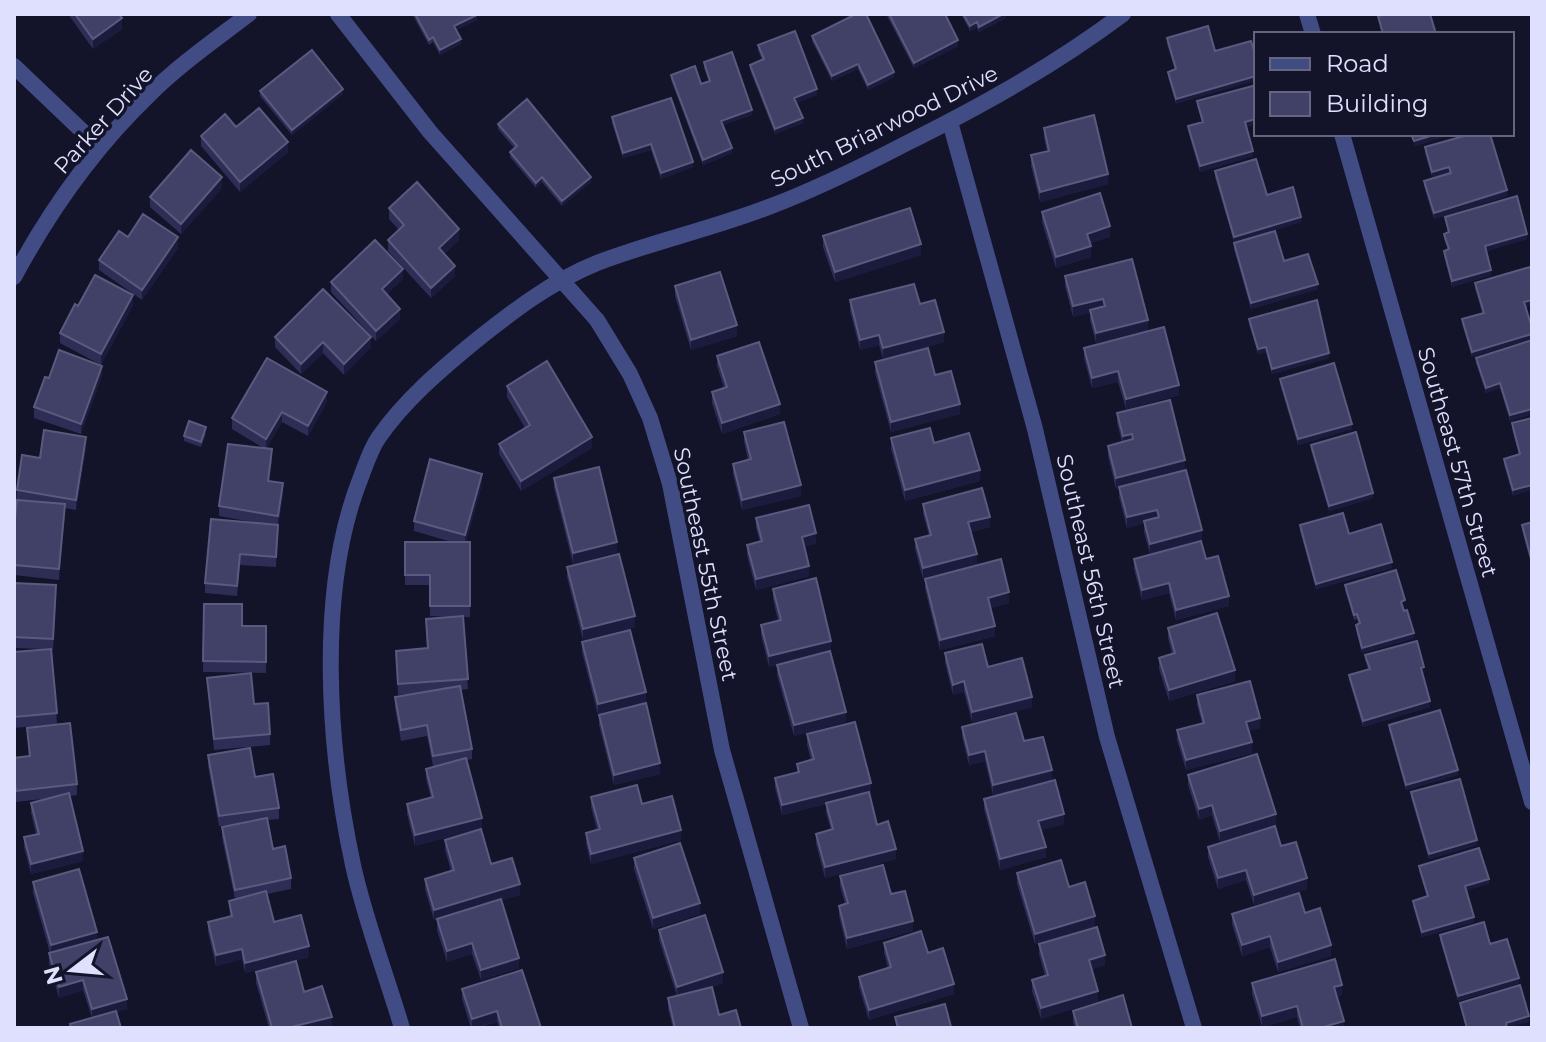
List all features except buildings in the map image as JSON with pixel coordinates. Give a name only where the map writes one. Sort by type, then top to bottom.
[{"type":"street","name":"Parker Drive","points":[[14,277],[33,242],[100,148],[149,95],[249,14]]},
{"type":"street","name":"Southeast 55th Street","points":[[338,14],[430,132],[597,320],[630,374],[650,418],[670,484],[722,750],[801,1028]]},
{"type":"street","name":"South Briarwood Drive","points":[[402,1028],[354,869],[338,771],[331,668],[337,569],[343,531],[376,440],[407,403],[449,363],[524,302],[559,280],[597,263],[766,208],[838,178],[1025,81],[1077,49],[1123,14]]},
{"type":"street","points":[[14,66],[100,148]]},
{"type":"street","name":"Southeast 56th Street","points":[[950,122],[1035,429],[1107,737],[1194,1028]]},
{"type":"street","name":"Southeast 57th Street","points":[[1343,136],[1532,802]]}]
